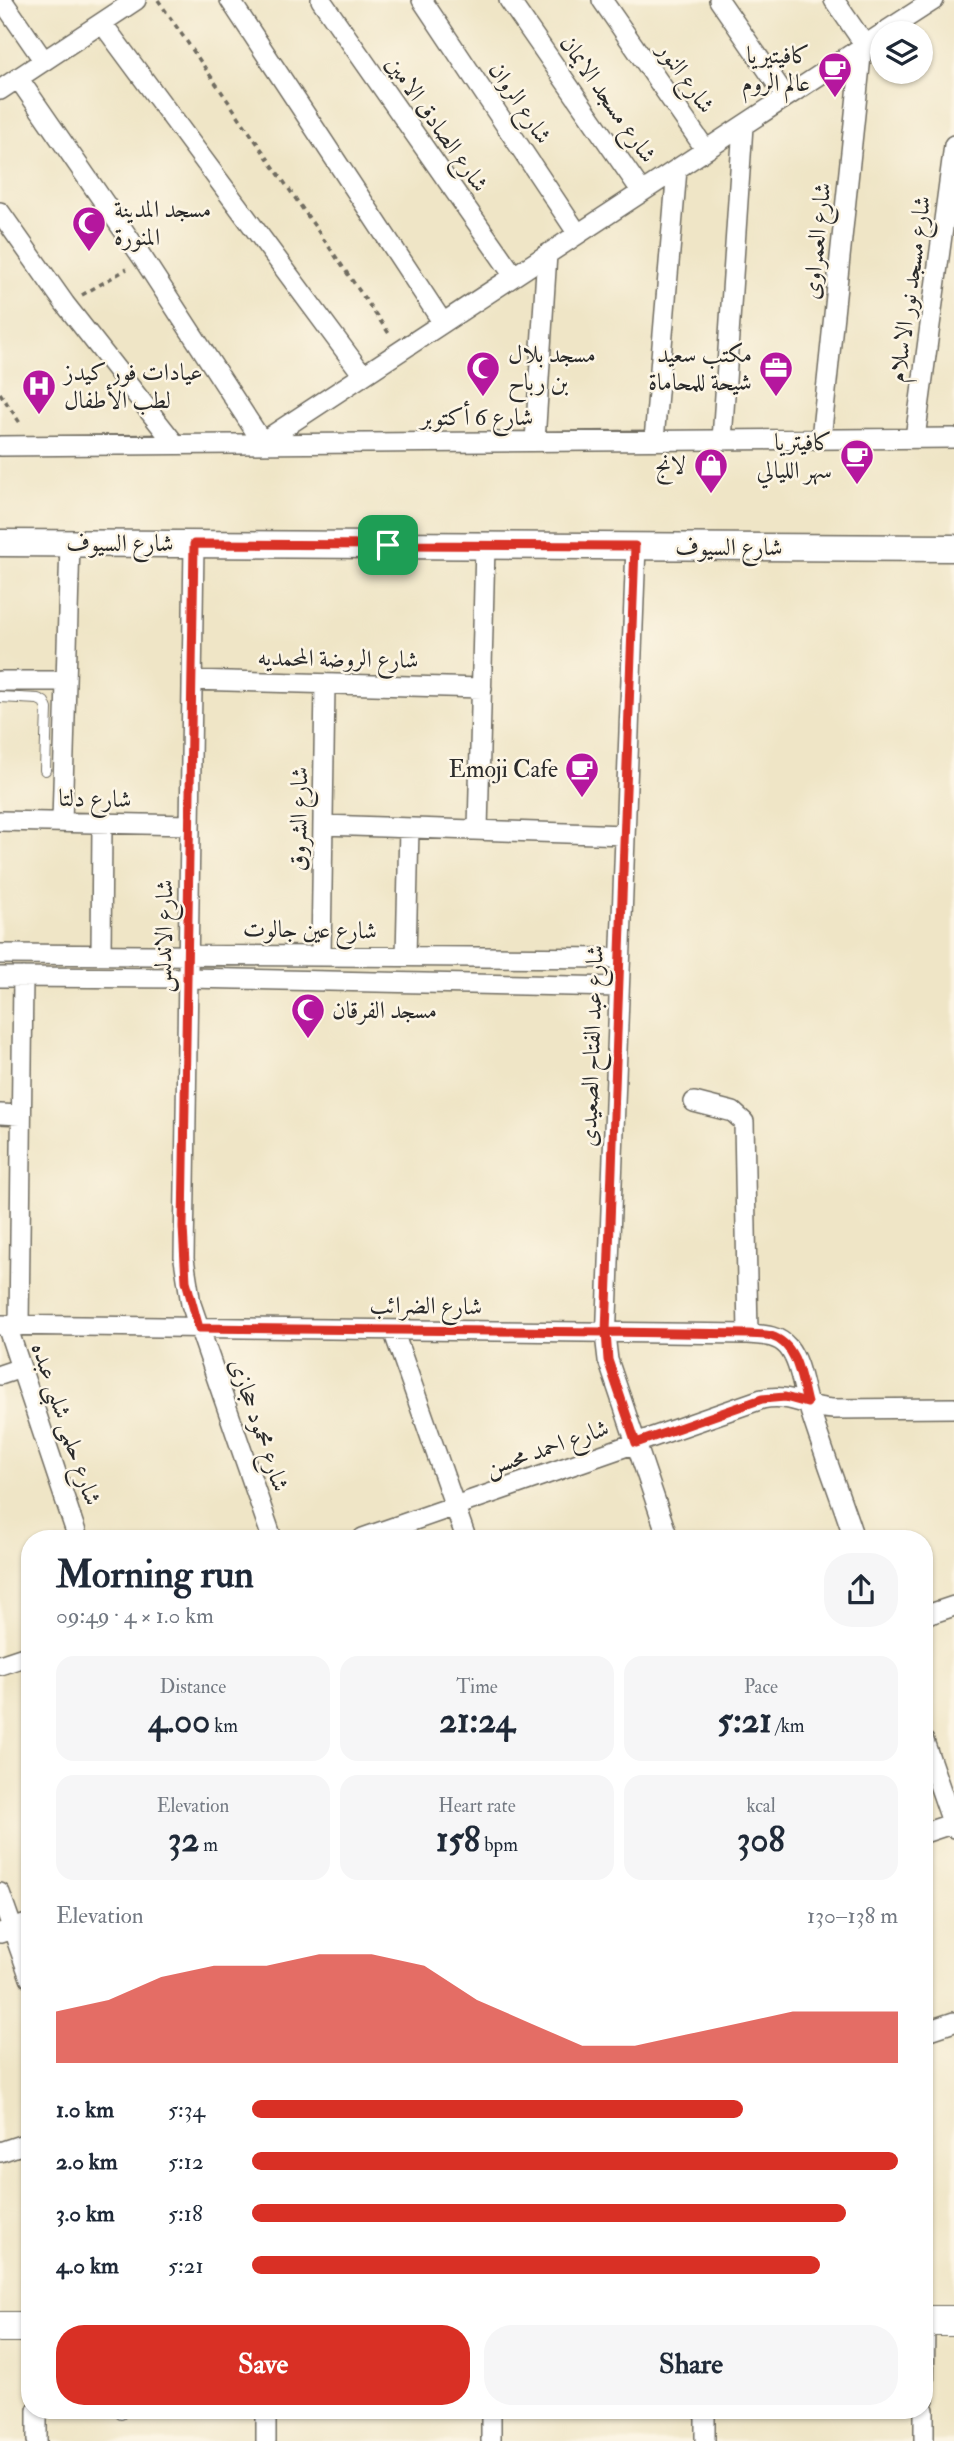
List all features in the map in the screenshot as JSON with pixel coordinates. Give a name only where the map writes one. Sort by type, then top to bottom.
[{"type":"main road","name":"شارع السيوف","points":[[0,542],[954,548]]},
{"type":"main road","points":[[0,2327],[21,2327]]},
{"type":"street","points":[[2,0],[44,61]]},
{"type":"street","points":[[0,90],[109,12],[136,0]]},
{"type":"street","points":[[230,0],[443,323]]},
{"type":"street","name":"شارع الصادق الامين","points":[[321,0],[514,276]]},
{"type":"street","name":"شارع الروان","points":[[422,0],[578,234]]},
{"type":"street","name":"شارع مسجد الايمان","points":[[509,0],[642,192]]},
{"type":"street","name":"شارع النور","points":[[602,0],[706,150]]},
{"type":"street","points":[[719,0],[786,97]]},
{"type":"street","points":[[834,0],[863,46]]},
{"type":"street","points":[[902,21],[934,0]]},
{"type":"street","points":[[109,12],[363,375]]},
{"type":"street","points":[[18,78],[144,260],[262,443],[870,42]]},
{"type":"street","name":"شارع العمراوى","points":[[821,439],[863,46]]},
{"type":"street","points":[[722,440],[743,126]]},
{"type":"street","name":"شارع مسجد نور الاسلام","points":[[915,438],[954,145]]},
{"type":"street","points":[[654,440],[677,169]]},
{"type":"street","points":[[0,212],[65,304],[175,444]]},
{"type":"street","points":[[536,442],[547,254]]},
{"type":"street","name":"شارع 6 أكتوبر","points":[[0,446],[954,438]]},
{"type":"street","points":[[62,822],[55,756],[66,681],[70,543]]},
{"type":"street","name":"شارع الاندلس","points":[[194,544],[184,1259],[186,1281],[199,1328]]},
{"type":"street","points":[[478,830],[485,545]]},
{"type":"street","name":"شارع عبد الفتاح الصعيدى","points":[[635,546],[606,1332],[608,1360],[665,1530]]},
{"type":"street","name":"شارع الروضة المحمديه","points":[[192,680],[482,688]]},
{"type":"street","points":[[0,681],[66,681]]},
{"type":"street","name":"شارع الشروق","points":[[321,955],[325,684]]},
{"type":"street","name":"شارع دلتا","points":[[0,821],[190,825]]},
{"type":"street","points":[[101,954],[102,823]]},
{"type":"street","points":[[323,825],[625,835]]},
{"type":"street","points":[[406,956],[409,828]]},
{"type":"street","name":"شارع عين جالوت","points":[[0,954],[620,958]]},
{"type":"street","name":"شارع عين جالوت","points":[[0,977],[619,987]]},
{"type":"street","name":"شارع حلمى شلبى عبده","points":[[23,978],[21,1115],[9,1326],[20,1368],[75,1530]]},
{"type":"street","points":[[694,1102],[733,1112],[744,1122],[748,1334]]},
{"type":"street","points":[[0,1114],[21,1115]]},
{"type":"street","name":"شارع الضرائب","points":[[9,1326],[771,1336],[782,1341],[795,1360],[807,1403],[851,1530]]},
{"type":"street","name":"شارع محمود حجازى","points":[[199,1328],[269,1530]]},
{"type":"street","points":[[393,1330],[463,1530]]},
{"type":"street","points":[[0,1375],[20,1368]]},
{"type":"street","name":"شارع احمد محسن","points":[[386,1530],[762,1399],[785,1397],[820,1408],[833,1409],[954,1408]]},
{"type":"street","points":[[933,1613],[954,1606]]},
{"type":"street","points":[[0,1665],[21,1658]]},
{"type":"street","points":[[933,1767],[953,1825],[933,1831]]},
{"type":"street","points":[[0,1893],[21,1950]]},
{"type":"street","points":[[933,2029],[954,2022]]},
{"type":"street","points":[[0,2152],[21,2145]]},
{"type":"street","points":[[37,2419],[37,2441]]},
{"type":"street","points":[[266,2419],[267,2441]]},
{"type":"street","points":[[491,2419],[491,2441]]},
{"type":"street","points":[[705,2419],[705,2441]]},
{"type":"street","points":[[923,2441],[924,2419]]},
{"type":"lane","points":[[0,697],[38,699],[44,702],[55,756],[45,770]]},
{"type":"path","points":[[158,0],[401,351]]},
{"type":"path","points":[[65,304],[144,260]]},
{"type":"path","points":[[0,393],[35,445]]},
{"type":"place","name":"كافيتيريا عالم الروم","points":[[835,99]]},
{"type":"place","name":"مسجد المدينة المنورة","points":[[89,253]]},
{"type":"place","name":"مسجد بلال بن رباح","points":[[483,398]]},
{"type":"place","name":"مكتب سعيد شيحة للمحاماة","points":[[776,398]]},
{"type":"place","name":"عيادات فور كيدز لطب الأطفال","points":[[39,416]]},
{"type":"place","name":"كافيتريا سهر الليالي","points":[[857,486]]},
{"type":"place","name":"لانج","points":[[711,495]]},
{"type":"place","name":"Emoji Cafe","points":[[582,799]]},
{"type":"place","name":"مسجد الفرقان","points":[[308,1040]]},
{"type":"route","points":[[388,545],[194,544],[183,1227],[186,1281],[199,1328],[606,1332],[608,1360],[636,1443],[762,1399],[785,1397],[807,1403],[790,1349],[771,1336],[606,1332],[635,546],[388,545]]}]
